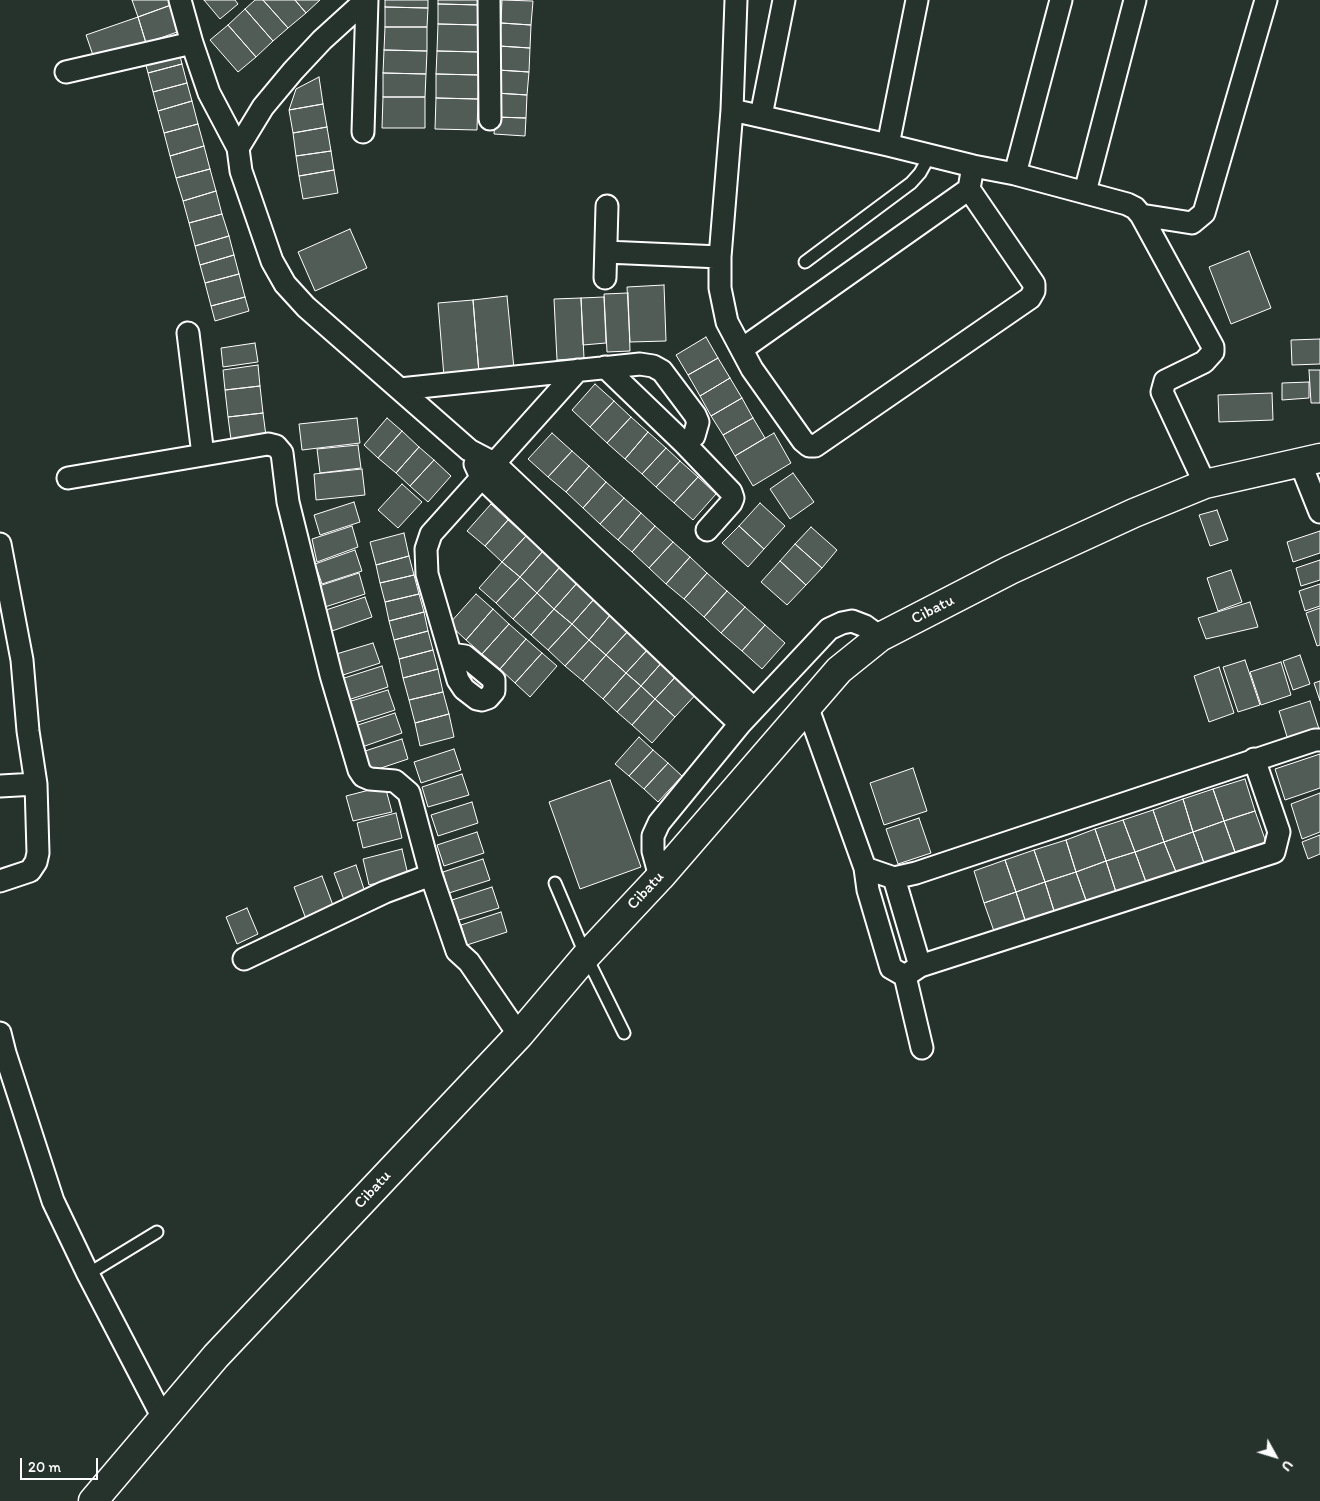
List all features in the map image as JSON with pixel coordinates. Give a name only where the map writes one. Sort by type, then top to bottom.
[{"type":"street","points":[[180,0],[209,93],[238,148],[241,171],[262,234],[272,262],[285,284],[306,307],[468,450],[747,716]]},
{"type":"street","points":[[238,148],[263,107],[293,70],[322,40],[366,0]]},
{"type":"street","points":[[363,132],[366,0]]},
{"type":"street","points":[[489,0],[490,119]]},
{"type":"street","points":[[736,0],[732,110],[720,257],[720,288],[727,322],[752,369],[803,441],[809,446],[815,446],[1030,298],[1034,292],[1034,284],[969,189],[973,166]]},
{"type":"street","points":[[761,116],[784,0]]},
{"type":"street","points":[[888,145],[917,0]]},
{"type":"street","points":[[1015,174],[1061,0]]},
{"type":"street","points":[[1085,192],[1135,0]]},
{"type":"street","points":[[1141,215],[1192,223],[1204,213],[1266,0]]},
{"type":"street","points":[[66,72],[192,43]]},
{"type":"street","points":[[732,110],[1015,174],[1085,192],[1136,208],[1213,347],[1213,352],[1204,362],[1165,381],[1162,392],[1205,484]]},
{"type":"street","points":[[742,349],[969,189]]},
{"type":"street","points":[[605,278],[607,206]]},
{"type":"street","points":[[606,252],[720,257]]},
{"type":"street","points":[[188,333],[203,455]]},
{"type":"street","points":[[400,389],[640,364],[653,366],[662,371],[695,415],[698,422],[694,436],[686,444]]},
{"type":"street","points":[[605,368],[686,444],[731,492],[733,498],[731,503],[707,530]]},
{"type":"street","points":[[451,654],[427,574],[426,549],[431,534],[578,370]]},
{"type":"street","points":[[68,478],[268,444],[276,446],[282,453],[288,502],[331,675],[359,770],[363,776],[370,779],[395,781],[409,793],[431,875],[457,951],[469,962],[519,1034]]},
{"type":"street","points":[[1310,460],[1320,512]]},
{"type":"street","name":"Cibatu","points":[[93,1501],[216,1356],[519,1034],[586,956],[660,877],[839,670],[880,637],[1010,570],[1134,513],[1205,484],[1310,460]]},
{"type":"street","points":[[0,544],[22,660],[28,731],[36,784],[38,853],[36,862],[30,871],[0,881]]},
{"type":"street","points":[[660,877],[653,851],[653,836],[659,823],[747,716],[829,629],[852,621],[865,626],[880,637]]},
{"type":"street","points":[[807,706],[865,868],[868,890],[891,968],[913,971],[1274,852],[1280,832],[1254,760]]},
{"type":"street","points":[[865,868],[894,878],[916,872],[1315,740],[1320,740]]},
{"type":"street","points":[[0,786],[36,784]]},
{"type":"street","points":[[244,959],[385,892],[431,875]]},
{"type":"street","points":[[894,878],[913,971],[922,1048]]},
{"type":"street","points":[[0,1033],[53,1201],[88,1274],[163,1418]]},
{"type":"lane","points":[[805,262],[911,183],[920,173],[926,154]]},
{"type":"lane","points":[[555,883],[586,956],[624,1033]]},
{"type":"lane","points":[[88,1274],[157,1232]]},
{"type":"building","points":[[132,0],[169,0],[171,5],[138,17]]},
{"type":"building","points":[[204,0],[235,0],[238,4],[220,19]]},
{"type":"building","points":[[255,0],[263,0],[288,28],[273,41],[245,9]]},
{"type":"building","points":[[263,0],[295,0],[306,13],[288,28]]},
{"type":"building","points":[[295,0],[320,0],[306,13]]},
{"type":"building","points":[[385,0],[428,0],[428,8],[385,7]]},
{"type":"building","points":[[438,0],[481,0],[481,5],[438,4]]},
{"type":"building","points":[[502,0],[533,1],[531,25],[501,23]]},
{"type":"building","points":[[438,4],[481,5],[480,25],[438,24]]},
{"type":"building","points":[[171,5],[180,31],[146,43],[138,17]]},
{"type":"building","points":[[385,7],[428,8],[427,27],[385,27]]},
{"type":"building","points":[[245,9],[273,41],[256,57],[228,25]]},
{"type":"building","points":[[138,17],[146,43],[95,61],[86,35]]},
{"type":"building","points":[[501,23],[531,25],[530,48],[499,46]]},
{"type":"building","points":[[438,24],[480,25],[480,52],[437,51]]},
{"type":"building","points":[[228,25],[256,57],[238,72],[210,40]]},
{"type":"building","points":[[385,27],[427,27],[427,51],[384,50]]},
{"type":"building","points":[[499,46],[530,48],[529,72],[498,70]]},
{"type":"building","points":[[178,48],[182,64],[148,73],[144,58]]},
{"type":"building","points":[[384,50],[427,51],[426,74],[383,73]]},
{"type":"building","points":[[437,51],[480,52],[479,75],[436,74]]},
{"type":"building","points":[[182,64],[187,83],[153,92],[148,73]]},
{"type":"building","points":[[498,70],[529,72],[527,95],[496,93]]},
{"type":"building","points":[[383,73],[426,74],[425,97],[383,97]]},
{"type":"building","points":[[436,74],[479,75],[478,99],[436,98]]},
{"type":"building","points":[[319,77],[323,104],[289,110],[296,89]]},
{"type":"building","points":[[187,83],[192,101],[158,111],[153,92]]},
{"type":"building","points":[[496,93],[527,95],[526,118],[495,117]]},
{"type":"building","points":[[383,97],[425,97],[425,128],[382,128]]},
{"type":"building","points":[[436,98],[478,99],[477,130],[435,129]]},
{"type":"building","points":[[192,101],[198,124],[164,133],[158,111]]},
{"type":"building","points":[[323,104],[327,127],[293,133],[289,110]]},
{"type":"building","points":[[495,117],[526,118],[525,136],[494,134]]},
{"type":"building","points":[[198,124],[204,146],[170,156],[164,133]]},
{"type":"building","points":[[327,127],[331,151],[296,156],[293,133]]},
{"type":"building","points":[[204,146],[210,169],[176,178],[170,156]]},
{"type":"building","points":[[331,151],[334,170],[299,176],[296,156]]},
{"type":"building","points":[[210,169],[216,191],[183,201],[176,178]]},
{"type":"building","points":[[334,170],[338,193],[303,199],[299,176]]},
{"type":"building","points":[[216,191],[222,214],[189,223],[183,201]]},
{"type":"building","points":[[222,214],[229,236],[195,246],[189,223]]},
{"type":"building","points":[[350,229],[367,268],[315,291],[298,252]]},
{"type":"building","points":[[229,236],[234,255],[200,265],[195,246]]},
{"type":"building","points":[[1249,251],[1271,308],[1231,324],[1209,267]]},
{"type":"building","points":[[234,255],[239,274],[205,283],[200,265]]},
{"type":"building","points":[[239,274],[245,297],[211,306],[205,283]]},
{"type":"building","points":[[664,285],[666,341],[630,342],[627,287]]},
{"type":"building","points":[[628,293],[630,351],[607,352],[604,294]]},
{"type":"building","points":[[507,296],[514,369],[479,373],[473,300]]},
{"type":"building","points":[[245,297],[249,311],[215,321],[211,306]]},
{"type":"building","points":[[604,297],[606,343],[583,345],[581,298]]},
{"type":"building","points":[[581,298],[584,358],[557,360],[554,299]]},
{"type":"building","points":[[473,300],[479,373],[444,377],[438,303]]},
{"type":"building","points":[[706,337],[718,358],[688,375],[676,355]]},
{"type":"building","points":[[1320,339],[1320,364],[1292,365],[1291,340]]},
{"type":"building","points":[[255,343],[258,362],[223,367],[221,348]]},
{"type":"building","points":[[718,358],[730,378],[700,396],[688,375]]},
{"type":"building","points":[[258,365],[260,386],[225,390],[223,370]]},
{"type":"building","points":[[1309,370],[1320,370],[1320,403],[1311,403]]},
{"type":"building","points":[[730,378],[742,398],[711,416],[700,396]]},
{"type":"building","points":[[1309,382],[1309,398],[1282,400],[1282,383]]},
{"type":"building","points":[[595,384],[614,401],[590,427],[572,410]]},
{"type":"building","points":[[260,386],[263,413],[228,417],[225,390]]},
{"type":"building","points":[[1272,393],[1273,420],[1219,422],[1218,395]]},
{"type":"building","points":[[742,398],[753,418],[723,435],[711,416]]},
{"type":"building","points":[[614,401],[631,417],[607,443],[590,427]]},
{"type":"building","points":[[263,413],[266,436],[231,440],[228,417]]},
{"type":"building","points":[[631,417],[648,432],[625,459],[607,443]]},
{"type":"building","points":[[357,418],[360,443],[302,450],[299,424]]},
{"type":"building","points":[[387,418],[402,431],[378,458],[364,445]]},
{"type":"building","points":[[753,418],[765,438],[735,456],[723,435]]},
{"type":"building","points":[[402,431],[419,447],[396,473],[378,458]]},
{"type":"building","points":[[648,432],[666,448],[642,474],[625,459]]},
{"type":"building","points":[[552,433],[572,451],[548,477],[528,459]]},
{"type":"building","points":[[774,433],[791,463],[753,486],[735,456]]},
{"type":"building","points":[[358,445],[361,468],[320,473],[317,449]]},
{"type":"building","points":[[419,447],[434,460],[410,486],[396,473]]},
{"type":"building","points":[[666,448],[680,461],[656,487],[642,474]]},
{"type":"building","points":[[572,451],[589,466],[566,492],[548,477]]},
{"type":"building","points":[[434,460],[451,476],[428,502],[410,486]]},
{"type":"building","points":[[680,461],[698,477],[674,503],[656,487]]},
{"type":"building","points":[[589,466],[606,482],[583,508],[566,492]]},
{"type":"building","points":[[362,469],[365,495],[316,500],[314,474]]},
{"type":"building","points":[[793,473],[814,502],[790,519],[770,489]]},
{"type":"building","points":[[698,477],[716,494],[693,520],[674,503]]},
{"type":"building","points":[[606,482],[624,498],[600,524],[583,508]]},
{"type":"building","points":[[402,484],[422,502],[398,528],[378,510]]},
{"type":"building","points":[[624,498],[641,513],[618,540],[600,524]]},
{"type":"building","points":[[354,502],[360,522],[320,535],[314,515]]},
{"type":"building","points":[[760,503],[785,526],[764,549],[739,526]]},
{"type":"building","points":[[491,504],[508,520],[485,546],[467,531]]},
{"type":"building","points":[[1217,510],[1228,540],[1210,546],[1199,515]]},
{"type":"building","points":[[641,513],[655,526],[632,552],[618,540]]},
{"type":"building","points":[[508,520],[526,536],[502,562],[485,546]]},
{"type":"building","points":[[352,526],[358,547],[317,562],[312,539]]},
{"type":"building","points":[[655,526],[673,542],[649,568],[632,552]]},
{"type":"building","points":[[739,526],[764,549],[748,567],[722,543]]},
{"type":"building","points":[[811,527],[837,550],[822,568],[795,544]]},
{"type":"building","points":[[1320,531],[1320,553],[1293,562],[1287,542]]},
{"type":"building","points":[[404,533],[409,556],[376,565],[370,542]]},
{"type":"building","points":[[526,536],[543,551],[520,577],[502,562]]},
{"type":"building","points":[[673,542],[690,557],[666,584],[649,568]]},
{"type":"building","points":[[795,544],[822,568],[806,585],[780,561]]},
{"type":"building","points":[[355,550],[362,571],[322,584],[315,564]]},
{"type":"building","points":[[543,551],[560,567],[537,593],[520,577]]},
{"type":"building","points":[[409,556],[414,575],[380,583],[376,565]]},
{"type":"building","points":[[690,557],[707,573],[684,599],[666,584]]},
{"type":"building","points":[[1320,560],[1320,580],[1301,586],[1296,568]]},
{"type":"building","points":[[780,561],[806,585],[787,605],[761,582]]},
{"type":"building","points":[[502,562],[520,577],[496,603],[479,588]]},
{"type":"building","points":[[560,567],[578,582],[554,609],[537,593]]},
{"type":"building","points":[[1231,570],[1242,602],[1218,611],[1207,578]]},
{"type":"building","points":[[359,573],[365,594],[325,607],[319,586]]},
{"type":"building","points":[[707,573],[727,591],[704,617],[684,599]]},
{"type":"building","points":[[414,575],[419,594],[385,602],[380,583]]},
{"type":"building","points":[[520,577],[537,593],[513,619],[496,603]]},
{"type":"building","points":[[578,582],[595,598],[572,624],[554,609]]},
{"type":"building","points":[[1320,584],[1320,606],[1305,611],[1299,591]]},
{"type":"building","points":[[727,591],[745,607],[721,633],[704,617]]},
{"type":"building","points":[[537,593],[554,609],[531,635],[513,619]]},
{"type":"building","points":[[419,594],[424,612],[389,621],[385,602]]},
{"type":"building","points":[[476,594],[493,609],[466,640],[449,624]]},
{"type":"building","points":[[365,597],[372,617],[332,631],[326,610]]},
{"type":"building","points":[[595,598],[612,613],[589,640],[572,624]]},
{"type":"building","points":[[1250,602],[1258,627],[1206,639],[1198,618]]},
{"type":"building","points":[[745,607],[765,625],[742,651],[721,633]]},
{"type":"building","points":[[1320,608],[1320,645],[1317,646],[1306,613]]},
{"type":"building","points":[[493,609],[509,624],[482,654],[466,640]]},
{"type":"building","points":[[554,609],[572,624],[548,650],[531,635]]},
{"type":"building","points":[[424,612],[428,631],[394,640],[389,621]]},
{"type":"building","points":[[612,613],[630,629],[606,655],[589,640]]},
{"type":"building","points":[[509,624],[526,639],[500,669],[482,654]]},
{"type":"building","points":[[572,624],[589,640],[565,666],[548,650]]},
{"type":"building","points":[[765,625],[785,643],[762,669],[742,651]]},
{"type":"building","points":[[630,629],[650,647],[626,673],[606,655]]},
{"type":"building","points":[[428,631],[433,650],[399,659],[394,640]]},
{"type":"building","points":[[526,639],[542,653],[515,683],[500,669]]},
{"type":"building","points":[[589,640],[606,655],[583,681],[565,666]]},
{"type":"building","points":[[373,643],[380,663],[340,676],[333,655]]},
{"type":"building","points":[[650,647],[664,660],[641,686],[626,673]]},
{"type":"building","points":[[433,650],[438,669],[403,678],[399,659]]},
{"type":"building","points":[[542,653],[557,666],[530,697],[515,683]]},
{"type":"building","points":[[606,655],[626,673],[603,699],[583,681]]},
{"type":"building","points":[[1300,655],[1310,684],[1293,690],[1283,661]]},
{"type":"building","points":[[664,660],[679,673],[655,699],[641,686]]},
{"type":"building","points":[[1245,660],[1260,705],[1238,712],[1223,667]]},
{"type":"building","points":[[1281,662],[1291,695],[1261,705],[1250,672]]},
{"type":"building","points":[[382,666],[388,687],[348,700],[341,679]]},
{"type":"building","points":[[1219,667],[1234,713],[1209,722],[1194,676]]},
{"type":"building","points":[[438,669],[443,692],[409,700],[403,678]]},
{"type":"building","points":[[626,673],[641,686],[617,712],[603,699]]},
{"type":"building","points":[[679,673],[699,691],[675,717],[655,699]]},
{"type":"building","points":[[1320,681],[1320,701],[1314,683]]},
{"type":"building","points":[[641,686],[655,699],[632,725],[617,712]]},
{"type":"building","points":[[388,690],[395,710],[355,723],[348,702]]},
{"type":"building","points":[[443,692],[449,714],[415,723],[409,700]]},
{"type":"building","points":[[655,699],[675,717],[652,743],[632,725]]},
{"type":"building","points":[[1310,701],[1320,732],[1289,743],[1279,711]]},
{"type":"building","points":[[395,713],[402,733],[362,747],[355,726]]},
{"type":"building","points":[[449,714],[454,737],[420,746],[415,723]]},
{"type":"building","points":[[639,737],[653,750],[629,776],[615,764]]},
{"type":"building","points":[[402,739],[408,759],[369,772],[362,752]]},
{"type":"building","points":[[454,749],[461,770],[421,783],[414,762]]},
{"type":"building","points":[[653,750],[668,763],[644,789],[629,776]]},
{"type":"building","points":[[1320,754],[1320,788],[1285,800],[1275,769]]},
{"type":"building","points":[[668,763],[682,776],[658,802],[644,789]]},
{"type":"building","points":[[913,768],[927,811],[884,825],[870,783]]},
{"type":"building","points":[[462,774],[469,795],[428,807],[422,787]]},
{"type":"building","points":[[1245,779],[1255,811],[1224,821],[1213,789]]},
{"type":"building","points":[[610,780],[641,867],[580,889],[549,802]]},
{"type":"building","points":[[385,786],[392,812],[353,821],[346,796]]},
{"type":"building","points":[[1213,789],[1224,821],[1193,832],[1183,799]]},
{"type":"building","points":[[1320,793],[1320,832],[1302,839],[1291,804]]},
{"type":"building","points":[[1183,799],[1193,832],[1164,842],[1153,810]]},
{"type":"building","points":[[472,802],[478,823],[438,836],[431,815]]},
{"type":"building","points":[[1153,810],[1164,842],[1135,852],[1123,820]]},
{"type":"building","points":[[1255,811],[1266,842],[1235,852],[1224,821]]},
{"type":"building","points":[[396,813],[402,838],[363,848],[357,823]]},
{"type":"building","points":[[919,818],[931,853],[898,864],[886,829]]},
{"type":"building","points":[[1123,820],[1135,852],[1106,861],[1095,829]]},
{"type":"building","points":[[1224,821],[1235,852],[1204,863],[1193,832]]},
{"type":"building","points":[[1095,829],[1106,861],[1076,872],[1066,840]]},
{"type":"building","points":[[477,832],[484,853],[444,866],[437,845]]},
{"type":"building","points":[[1193,832],[1204,863],[1176,872],[1164,842]]},
{"type":"building","points":[[1320,835],[1320,854],[1308,859],[1302,842]]},
{"type":"building","points":[[1066,840],[1076,872],[1045,882],[1034,850]]},
{"type":"building","points":[[1164,842],[1176,872],[1146,882],[1135,852]]},
{"type":"building","points":[[402,849],[408,875],[369,885],[363,859]]},
{"type":"building","points":[[1034,850],[1045,882],[1016,892],[1005,860]]},
{"type":"building","points":[[1135,852],[1146,882],[1116,892],[1106,861]]},
{"type":"building","points":[[483,859],[490,880],[449,893],[443,872]]},
{"type":"building","points":[[1005,860],[1016,892],[984,903],[974,871]]},
{"type":"building","points":[[1106,861],[1116,892],[1087,903],[1076,872]]},
{"type":"building","points":[[356,865],[365,892],[344,900],[334,873]]},
{"type":"building","points":[[1076,872],[1087,903],[1055,914],[1045,882]]},
{"type":"building","points":[[322,876],[334,908],[306,919],[294,887]]},
{"type":"building","points":[[1045,882],[1055,914],[1026,923],[1016,892]]},
{"type":"building","points":[[492,887],[499,908],[459,920],[452,900]]},
{"type":"building","points":[[1016,892],[1026,923],[995,934],[984,903]]},
{"type":"building","points":[[247,908],[258,934],[237,944],[226,917]]},
{"type":"building","points":[[501,912],[507,932],[467,945],[461,925]]}]
